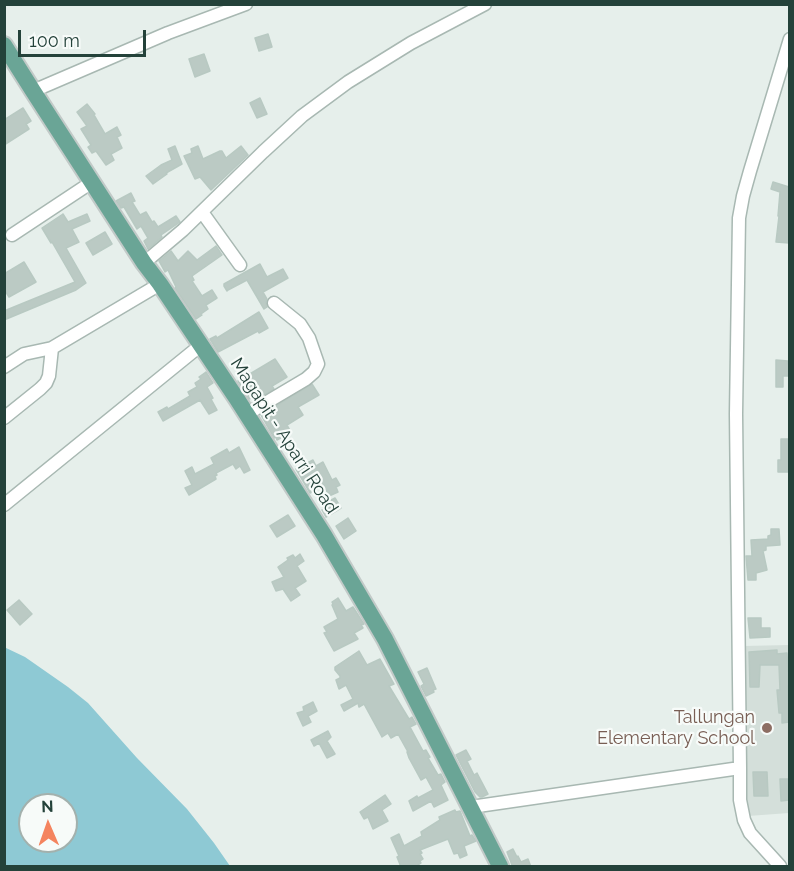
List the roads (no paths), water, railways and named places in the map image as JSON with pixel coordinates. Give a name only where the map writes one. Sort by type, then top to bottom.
[{"type":"main road","name":"Magapit - Aparri Road","points":[[4,45],[144,263],[247,414],[324,535],[380,630],[500,867]]},
{"type":"street","points":[[33,91],[168,33],[246,4]]},
{"type":"street","points":[[144,263],[202,212],[302,116],[348,82],[411,43],[486,4]]},
{"type":"street","points":[[780,867],[750,832],[744,820],[740,800],[736,414],[740,218],[743,196],[789,39]]},
{"type":"street","points":[[12,236],[92,182]]},
{"type":"street","points":[[202,212],[240,265]]},
{"type":"street","points":[[4,367],[24,354],[51,348],[160,284]]},
{"type":"street","points":[[247,414],[306,379],[314,372],[318,364],[309,338],[300,324],[274,303]]},
{"type":"street","points":[[4,505],[201,345]]},
{"type":"street","points":[[4,418],[46,383],[49,376],[51,348]]},
{"type":"street","points":[[471,807],[741,768]]},
{"type":"water","points":[[4,647],[25,657],[88,703],[187,809],[230,866],[5,866]]},
{"type":"place","name":"Tallungan Elementary School","points":[[767,728]]}]
